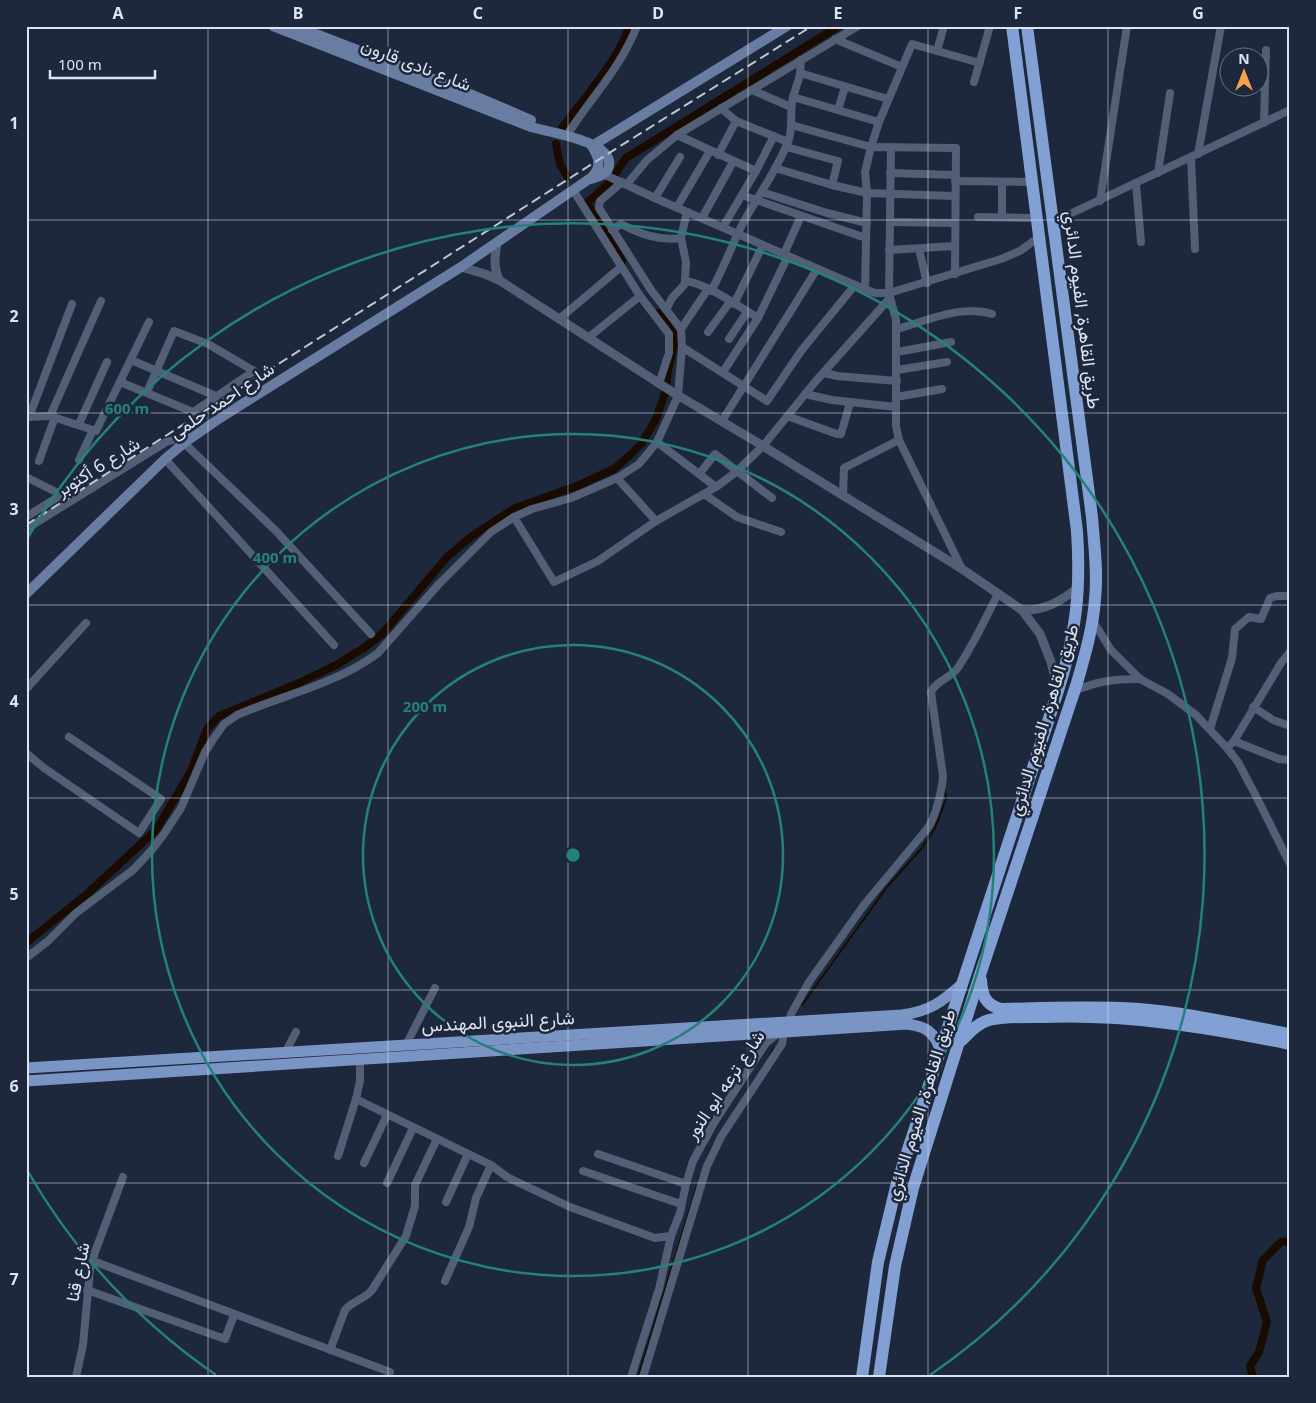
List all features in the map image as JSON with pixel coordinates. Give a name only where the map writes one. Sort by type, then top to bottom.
[{"type":"highway","name":"طريق القاهرة, الفيوم الدائري","points":[[862,1377],[884,1236],[897,1183],[1058,691],[1072,638],[1079,587],[1077,531],[1012,26]]},
{"type":"highway","name":"طريق القاهرة, الفيوم الدائري","points":[[879,1377],[900,1239],[913,1188],[980,975],[1018,865],[1074,691],[1093,621],[1096,564],[1092,517],[1028,32]]},
{"type":"highway","points":[[1013,40],[1028,32]]},
{"type":"highway","points":[[1060,399],[1076,398]]},
{"type":"highway","points":[[1002,860],[1018,865]]},
{"type":"highway","points":[[980,975],[985,1000],[994,1007],[1001,1009],[1086,1007],[1140,1010],[1198,1017],[1290,1034]]},
{"type":"highway","points":[[959,1044],[972,1029],[989,1020],[1086,1016],[1166,1022],[1290,1044]]},
{"type":"highway","points":[[917,1119],[933,1124]]},
{"type":"main road","name":"شارع نادى قارون","points":[[273,26],[318,39],[456,88],[538,123],[549,131],[567,135],[592,146],[602,151],[609,160],[609,168],[604,174]]},
{"type":"main road","name":"شارع نادى قارون","points":[[295,26],[318,39]]},
{"type":"main road","points":[[592,146],[787,26]]},
{"type":"main road","name":"شارع احمد حلمى","points":[[26,594],[165,459],[186,442],[220,418],[461,267],[588,180],[604,174]]},
{"type":"main road","name":"شارع النبوى المهندس","points":[[787,1027],[917,1013],[929,1009],[940,1002],[962,984]]},
{"type":"main road","name":"شارع النبوى المهندس","points":[[26,1081],[71,1078],[90,1071],[285,1053],[406,1045],[787,1027],[915,1025],[930,1031],[940,1050]]},
{"type":"main road","name":"شارع النبوى المهندس","points":[[26,1068],[70,1066],[90,1071],[360,1058],[622,1036]]},
{"type":"main road","points":[[70,1066],[73,1072],[71,1078]]},
{"type":"street","points":[[567,135],[586,106],[621,60],[638,26]]},
{"type":"street","points":[[682,329],[666,310],[612,230],[602,214],[600,201],[677,135],[858,26]]},
{"type":"street","points":[[937,51],[944,26]]},
{"type":"street","points":[[974,82],[990,26]]},
{"type":"street","points":[[1100,200],[1127,26]]},
{"type":"street","points":[[1195,249],[1194,156],[1221,26]]},
{"type":"street","points":[[835,40],[902,67]]},
{"type":"street","points":[[865,290],[867,193],[865,172],[879,122],[912,44],[980,63]]},
{"type":"street","points":[[26,958],[48,941],[76,913],[133,870],[150,852],[181,808],[205,752],[224,724],[250,709],[330,679],[366,662],[378,653],[438,585],[491,532],[514,517],[532,509],[571,498],[616,478],[639,464],[657,442],[676,395],[682,347],[682,329],[710,290],[738,234],[787,145],[791,124],[791,107],[800,74],[801,60]]},
{"type":"street","points":[[800,74],[888,99]]},
{"type":"street","points":[[838,110],[845,87]]},
{"type":"street","points":[[752,90],[791,107]]},
{"type":"street","points":[[1158,173],[1170,93]]},
{"type":"street","points":[[793,97],[879,122]]},
{"type":"street","points":[[1264,123],[1265,98]]},
{"type":"street","points":[[721,108],[736,121],[774,136],[787,145],[838,162],[832,185]]},
{"type":"street","points":[[1053,222],[1290,110]]},
{"type":"street","points":[[718,155],[736,121]]},
{"type":"street","points":[[791,124],[871,147],[956,148],[955,274]]},
{"type":"street","points":[[677,135],[756,171]]},
{"type":"street","points":[[723,227],[774,136]]},
{"type":"street","points":[[891,147],[889,296],[897,329],[896,426],[899,440],[962,569]]},
{"type":"street","points":[[677,207],[710,151]]},
{"type":"street","points":[[656,198],[680,157]]},
{"type":"street","points":[[702,218],[734,162]]},
{"type":"street","points":[[775,168],[867,193],[955,196]]},
{"type":"street","points":[[890,173],[1002,182],[1032,182]]},
{"type":"street","points":[[604,174],[865,290],[889,296]]},
{"type":"street","points":[[1002,182],[1002,217]]},
{"type":"street","points":[[1136,184],[1141,242]]},
{"type":"street","points":[[573,190],[620,267],[670,334],[669,353],[661,385]]},
{"type":"street","points":[[762,192],[827,213],[867,223]]},
{"type":"street","points":[[742,195],[866,238]]},
{"type":"street","points":[[666,310],[672,298],[685,281],[686,262],[681,238],[687,212]]},
{"type":"street","points":[[722,372],[758,318],[801,216]]},
{"type":"street","points":[[978,217],[1036,218]]},
{"type":"street","points":[[890,222],[955,223]]},
{"type":"street","points":[[612,230],[620,224],[654,238],[672,240],[681,238]]},
{"type":"street","points":[[514,517],[554,582],[598,560],[656,521],[716,487],[736,472],[763,446],[889,296],[1020,251],[1039,237]]},
{"type":"street","points":[[497,242],[494,260],[499,280]]},
{"type":"street","points":[[708,332],[732,303],[763,245]]},
{"type":"street","points":[[889,250],[954,246]]},
{"type":"street","points":[[919,249],[927,283]]},
{"type":"street","points":[[461,267],[499,280],[676,395],[843,495],[962,569],[1022,610],[1040,634],[1051,662],[1058,691]]},
{"type":"street","points":[[559,319],[620,267]]},
{"type":"street","points":[[722,421],[817,269]]},
{"type":"street","points":[[685,281],[710,290],[758,318]]},
{"type":"street","points":[[682,347],[767,401],[801,351],[854,285]]},
{"type":"street","points":[[589,337],[640,296]]},
{"type":"street","points":[[39,460],[53,417],[101,301]]},
{"type":"street","points":[[28,417],[72,304]]},
{"type":"street","points":[[897,329],[954,313],[981,310],[992,314]]},
{"type":"street","points":[[729,339],[747,312]]},
{"type":"street","points":[[28,417],[38,415],[53,417],[96,431],[149,322]]},
{"type":"street","points":[[120,382],[193,412],[254,371],[208,344],[174,331],[147,392]]},
{"type":"street","points":[[897,352],[951,342]]},
{"type":"street","points":[[131,360],[216,396]]},
{"type":"street","points":[[79,424],[107,362]]},
{"type":"street","points":[[897,370],[947,362]]},
{"type":"street","points":[[824,373],[837,376],[896,381]]},
{"type":"street","points":[[896,397],[942,390]]},
{"type":"street","points":[[805,394],[850,403],[896,407]]},
{"type":"street","points":[[787,416],[842,434],[850,403]]},
{"type":"street","points":[[79,460],[93,430]]},
{"type":"street","name":"شارع 6 أكتوبر","points":[[26,530],[166,442],[177,439],[186,442]]},
{"type":"street","points":[[843,495],[844,468],[899,440]]},
{"type":"street","points":[[186,442],[275,530],[371,634]]},
{"type":"street","points":[[657,442],[716,487]]},
{"type":"street","points":[[700,474],[715,454],[772,498]]},
{"type":"street","points":[[165,459],[334,645]]},
{"type":"street","points":[[26,477],[62,495]]},
{"type":"street","points":[[616,478],[656,521]]},
{"type":"street","name":"شارع 6 أكتوبر","points":[[26,517],[77,485]]},
{"type":"street","points":[[704,494],[737,517],[781,532]]},
{"type":"street","points":[[26,506],[35,511]]},
{"type":"street","points":[[1022,610],[1041,609],[1050,606],[1079,587]]},
{"type":"street","points":[[787,1027],[791,1014],[809,982],[864,905],[928,829],[933,820],[943,776],[931,692],[933,687],[955,672],[998,594]]},
{"type":"street","points":[[1210,729],[1232,658],[1235,629],[1249,617],[1261,619],[1270,598],[1290,596]]},
{"type":"street","points":[[1093,621],[1115,654],[1140,679],[1168,694],[1196,715],[1227,748],[1238,762],[1290,864]]},
{"type":"street","points":[[26,689],[86,623]]},
{"type":"street","points":[[1227,748],[1234,741],[1281,662],[1290,652]]},
{"type":"street","points":[[1074,691],[1092,683],[1109,680],[1140,679]]},
{"type":"street","points":[[1253,707],[1274,720],[1290,726]]},
{"type":"street","points":[[26,753],[44,768],[139,833],[161,799],[69,737]]},
{"type":"street","points":[[1234,741],[1278,759],[1290,760]]},
{"type":"street","points":[[406,1045],[435,988]]},
{"type":"street","name":"شارع ترعه ابو النور","points":[[631,1377],[659,1289],[672,1236],[679,1218],[692,1162],[715,1121],[769,1040],[787,1027]]},
{"type":"street","name":"شارع ترعه ابو النور","points":[[643,1377],[707,1166],[721,1137],[782,1044],[787,1027]]},
{"type":"street","points":[[285,1053],[296,1032]]},
{"type":"street","points":[[338,1156],[356,1099],[360,1081],[360,1058]]},
{"type":"street","points":[[356,1099],[491,1165],[507,1177],[570,1207],[655,1238],[672,1236]]},
{"type":"street","points":[[364,1164],[387,1115]]},
{"type":"street","points":[[387,1183],[413,1128]]},
{"type":"street","points":[[330,1350],[345,1310],[368,1295],[402,1244],[415,1206],[415,1185],[436,1139]]},
{"type":"street","points":[[446,1202],[468,1154]]},
{"type":"street","points":[[598,1154],[686,1184]]},
{"type":"street","points":[[445,1281],[469,1228],[476,1198],[491,1165]]},
{"type":"street","points":[[583,1171],[682,1204]]},
{"type":"street","name":"شارع قنا","points":[[76,1377],[83,1345],[87,1290],[93,1261],[123,1176]]},
{"type":"street","points":[[93,1261],[390,1372]]},
{"type":"street","points":[[87,1290],[225,1339],[234,1315]]},
{"type":"waterway","points":[[562,128],[618,52],[629,26]]},
{"type":"waterway","points":[[622,261],[587,203],[608,184],[626,158],[839,26]]},
{"type":"waterway","points":[[556,144],[560,164],[567,176]]},
{"type":"waterway","points":[[26,943],[88,893],[156,830],[191,771],[207,729],[219,716],[299,683],[336,665],[364,648],[382,634],[447,557],[472,536],[515,508],[577,486],[614,469],[630,455],[642,443],[656,419],[666,390],[668,370],[676,337],[658,313]]},
{"type":"waterway","points":[[802,1005],[887,887],[921,849],[935,828],[946,799],[945,791]]},
{"type":"waterway","points":[[770,1055],[774,1048]]},
{"type":"waterway","points":[[707,1157],[714,1144]]},
{"type":"waterway","points":[[638,1377],[697,1186]]},
{"type":"waterway","points":[[1253,1377],[1250,1366],[1259,1352],[1267,1322],[1256,1288],[1263,1260],[1281,1242],[1290,1241]]},
{"type":"railway","points":[[26,525],[606,155],[812,26]]}]
